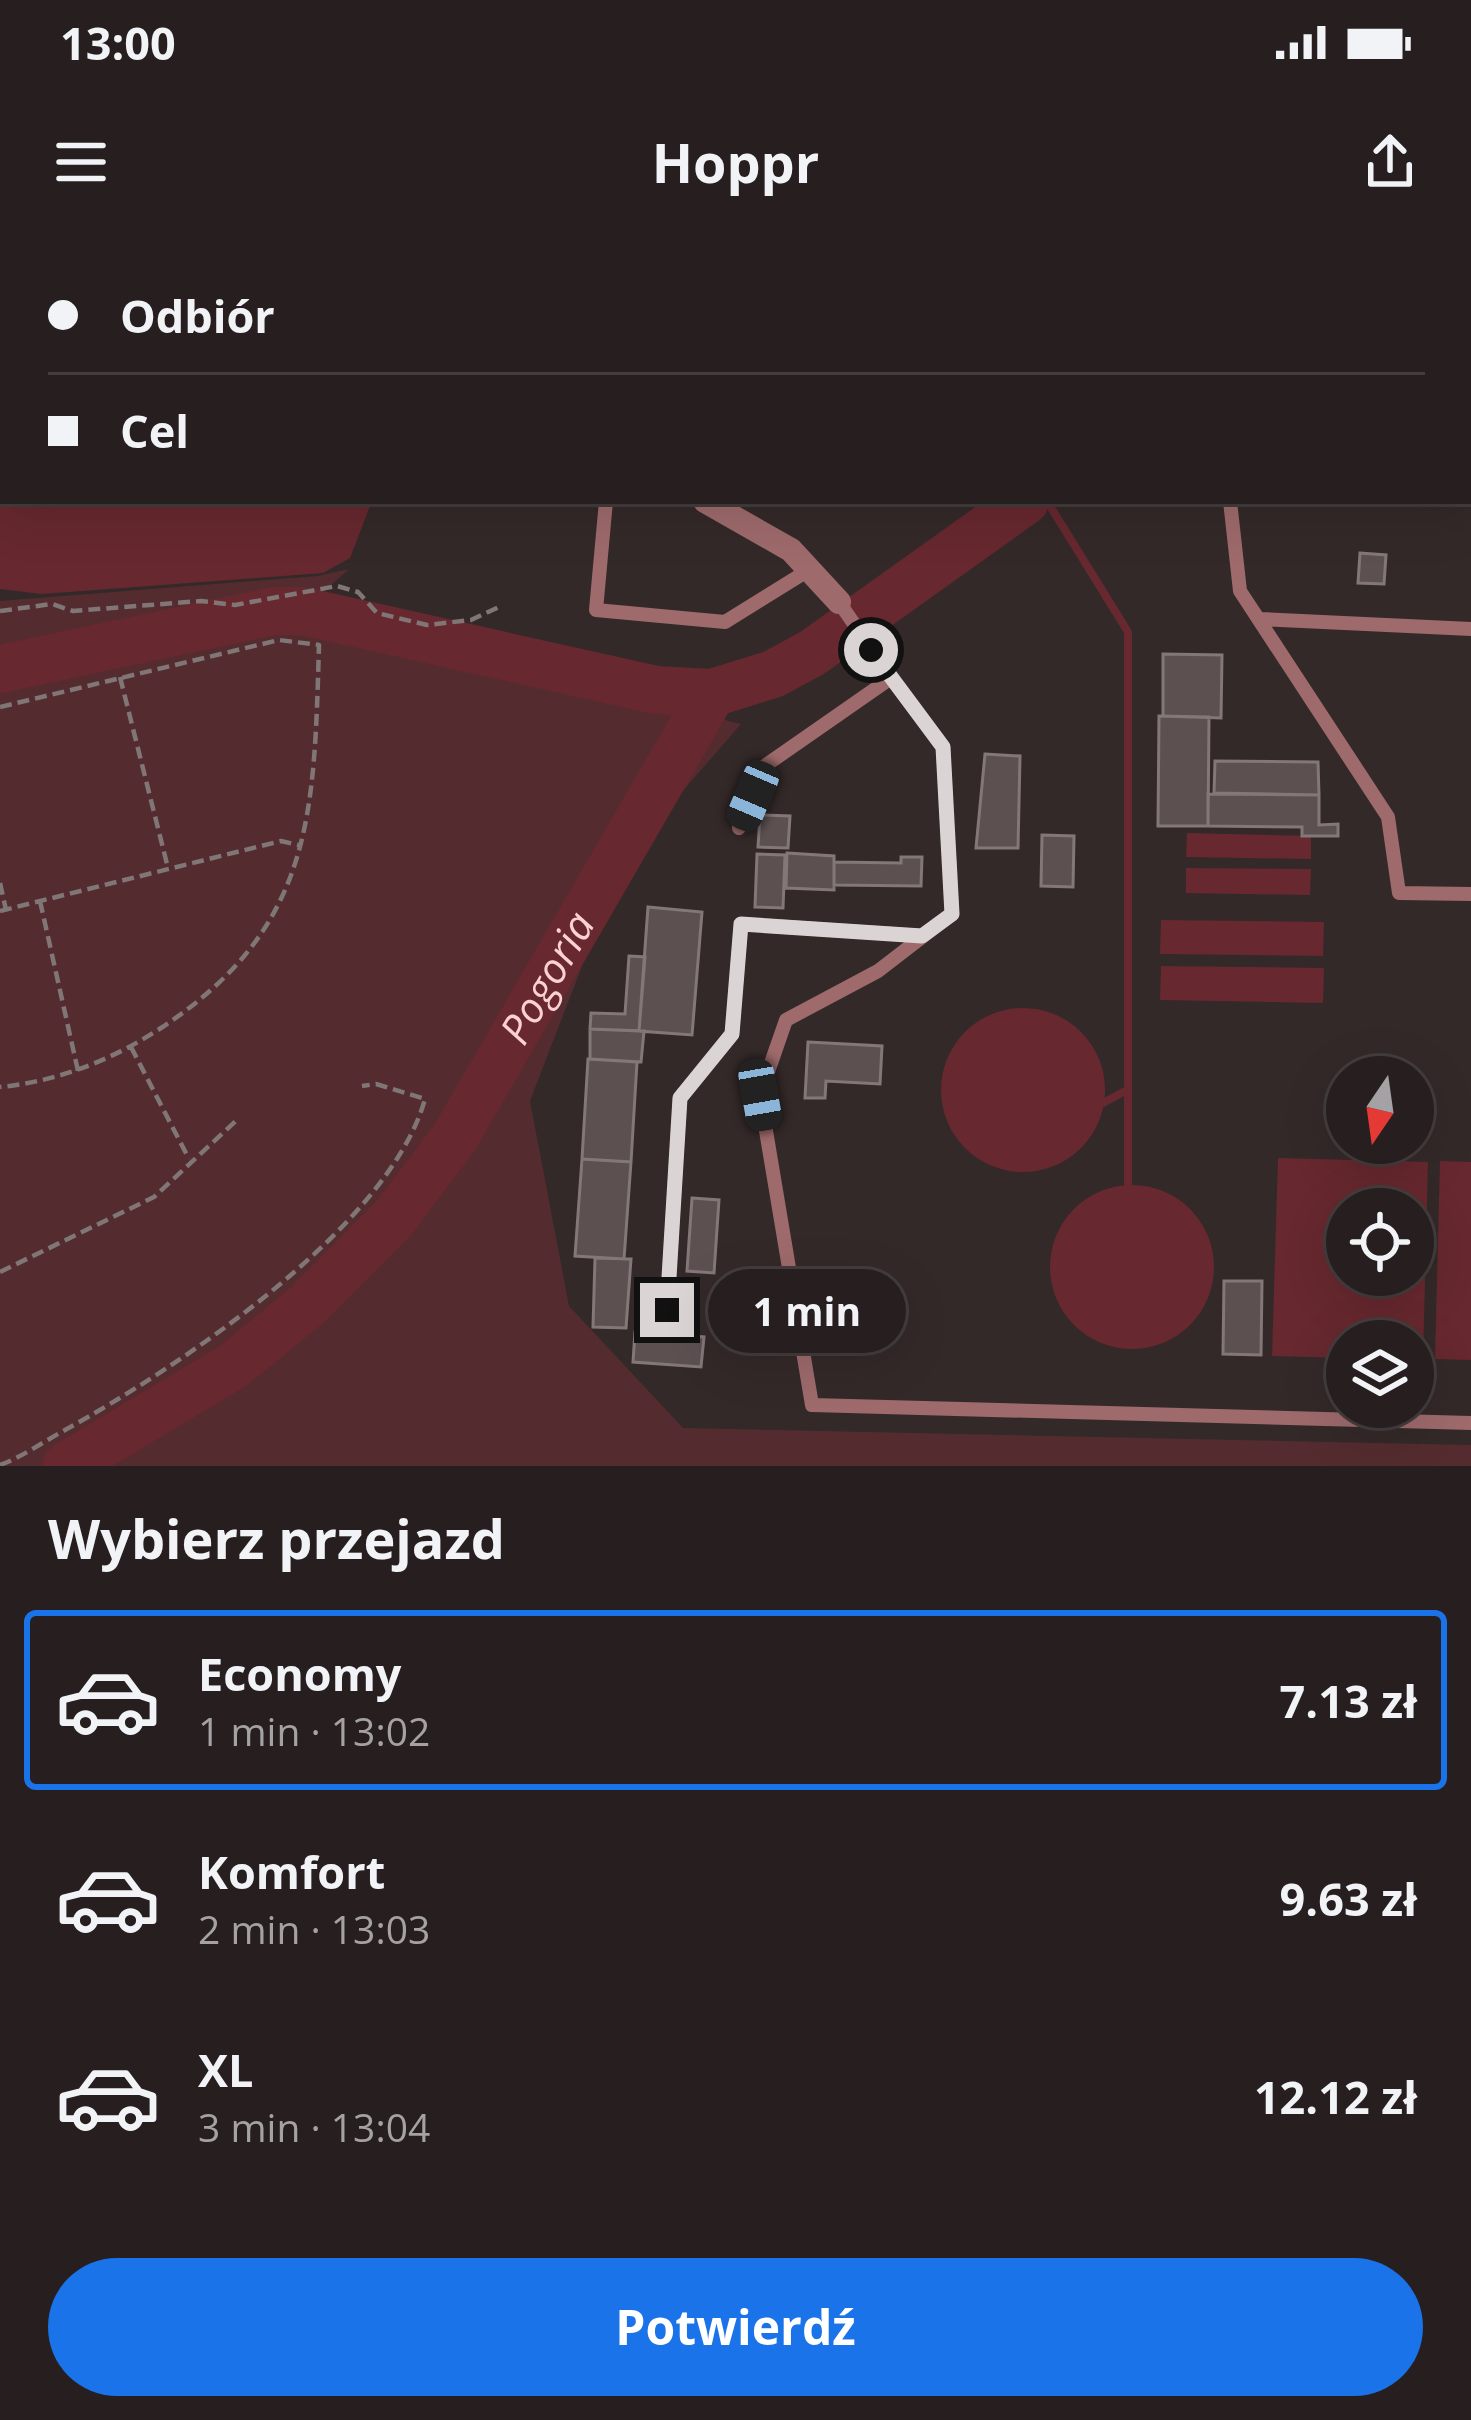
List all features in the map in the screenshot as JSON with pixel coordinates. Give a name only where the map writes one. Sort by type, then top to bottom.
[{"type":"street","points":[[710,504],[791,550],[838,602]]},
{"type":"lane","points":[[606,504],[596,610],[725,622],[812,568]]},
{"type":"lane","points":[[1230,504],[1240,591],[1388,817],[1399,892],[1471,894]]},
{"type":"lane","points":[[838,602],[943,747],[952,914],[878,971],[786,1020],[760,1095],[812,1405],[1471,1423]]},
{"type":"lane","points":[[1261,619],[1471,629]]},
{"type":"lane","points":[[740,828],[766,765],[891,678]]},
{"type":"lane","points":[[667,1310],[680,1098],[732,1034],[741,924],[922,936]]},
{"type":"path","points":[[0,611],[52,604],[73,611],[201,601],[235,605],[337,586],[358,592],[377,613],[427,626],[471,620],[501,606]]},
{"type":"path","points":[[0,706],[279,640],[319,645],[316,755],[302,846],[275,918],[243,964],[201,1001],[131,1047],[78,1071],[0,1087]]},
{"type":"path","points":[[120,677],[168,868]]},
{"type":"path","points":[[0,883],[3,910],[281,841],[302,846]]},
{"type":"path","points":[[40,902],[78,1071]]},
{"type":"path","points":[[131,1047],[189,1159]]},
{"type":"path","points":[[0,1465],[138,1391],[225,1332],[336,1229],[388,1173],[425,1100],[376,1084],[362,1086]]},
{"type":"path","points":[[0,1272],[154,1196],[238,1118]]},
{"type":"shaded area","points":[[0,504],[371,504],[350,558],[323,573],[42,594],[0,589]]},
{"type":"shaded area","points":[[349,569],[321,594],[0,654],[0,601],[318,576]]},
{"type":"shaded area","points":[[297,614],[285,625],[456,654],[741,724],[654,824],[594,935],[530,1101],[569,1306],[683,1428],[1471,1445],[1471,1466],[0,1466],[0,679]]},
{"type":"shaded area","points":[[1187,833],[1311,836],[1311,859],[1186,857]]},
{"type":"shaded area","points":[[1186,868],[1311,869],[1310,895],[1186,893]]},
{"type":"shaded area","points":[[1161,920],[1324,922],[1323,956],[1160,954]]},
{"type":"shaded area","points":[[1161,966],[1324,968],[1323,1003],[1160,1000]]},
{"type":"shaded area","points":[[1023,1008],[1054,1014],[1081,1032],[1099,1059],[1105,1090],[1099,1121],[1081,1148],[1054,1166],[1023,1172],[992,1166],[965,1148],[947,1121],[941,1090],[947,1059],[965,1032],[992,1014]]},
{"type":"shaded area","points":[[1278,1158],[1326,1159],[1326,1164],[1428,1164],[1427,1188],[1326,1188],[1326,1296],[1425,1296],[1424,1320],[1326,1320],[1326,1357],[1272,1356]]},
{"type":"shaded area","points":[[1440,1161],[1471,1162],[1471,1360],[1435,1359]]},
{"type":"shaded area","points":[[1132,1185],[1163,1191],[1190,1209],[1208,1236],[1214,1267],[1208,1298],[1190,1325],[1163,1343],[1132,1349],[1101,1343],[1074,1325],[1056,1298],[1050,1267],[1056,1236],[1074,1209],[1101,1191]]},
{"type":"building","points":[[1360,553],[1386,555],[1384,584],[1358,583]]},
{"type":"building","points":[[1163,654],[1222,655],[1221,718],[1163,716]]},
{"type":"building","points":[[1159,716],[1209,717],[1208,826],[1158,826]]},
{"type":"building","points":[[985,754],[1020,756],[1018,848],[976,848]]},
{"type":"building","points":[[1215,761],[1318,762],[1319,795],[1214,793]]},
{"type":"building","points":[[1208,794],[1319,795],[1319,825],[1338,824],[1338,836],[1302,836],[1302,827],[1208,826]]},
{"type":"building","points":[[760,815],[790,816],[788,848],[758,847]]},
{"type":"building","points":[[1042,835],[1074,836],[1073,887],[1041,886]]},
{"type":"building","points":[[787,853],[834,856],[834,890],[786,888]]},
{"type":"building","points":[[757,854],[785,855],[783,908],[755,907]]},
{"type":"building","points":[[901,857],[922,857],[921,886],[834,885],[834,862],[901,863]]},
{"type":"building","points":[[648,907],[702,912],[692,1035],[639,1031]]},
{"type":"building","points":[[629,956],[645,957],[639,1031],[590,1029],[591,1013],[625,1014]]},
{"type":"building","points":[[590,1029],[644,1031],[641,1062],[590,1059]]},
{"type":"building","points":[[808,1042],[882,1046],[880,1084],[826,1081],[825,1098],[805,1098]]},
{"type":"building","points":[[588,1059],[637,1062],[631,1162],[582,1159]]},
{"type":"building","points":[[582,1159],[631,1162],[624,1259],[575,1256]]},
{"type":"building","points":[[692,1198],[719,1200],[714,1273],[687,1271]]},
{"type":"building","points":[[595,1258],[631,1259],[626,1328],[593,1327]]},
{"type":"building","points":[[1224,1281],[1262,1281],[1261,1355],[1223,1354]]},
{"type":"building","points":[[635,1332],[704,1337],[701,1367],[633,1362]]},
{"type":"waterway","name":"Pogoria","points":[[66,1466],[233,1366],[305,1307],[394,1218],[455,1137],[712,693],[773,674],[812,653],[1021,504]]},
{"type":"waterway","points":[[1049,504],[1128,632],[1128,1185]]},
{"type":"waterway","points":[[0,669],[274,611],[302,611],[656,690],[712,693]]},
{"type":"waterway","points":[[1103,1103],[1127,1090]]},
{"type":"route","points":[[667,1310],[680,1098],[732,1034],[741,924],[922,936],[952,914],[943,747],[871,650]]}]
